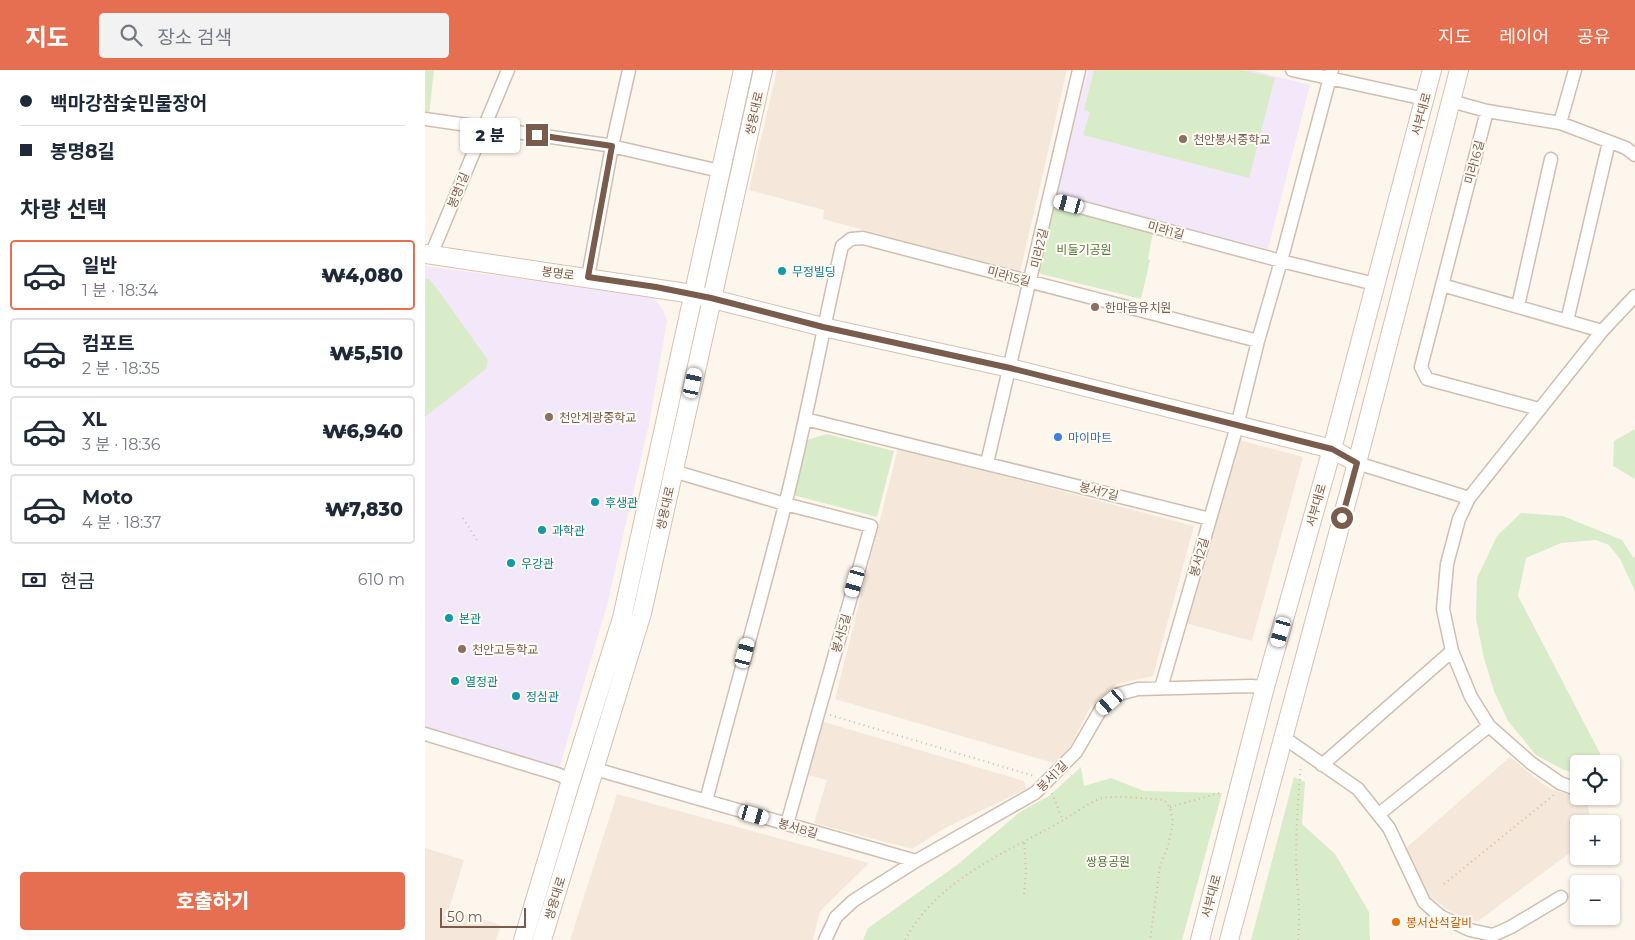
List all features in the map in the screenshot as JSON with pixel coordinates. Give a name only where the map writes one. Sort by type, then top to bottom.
[{"type":"main road","name":"쌍용대로","points":[[523,940],[622,618],[743,70]]},
{"type":"main road","name":"쌍용대로","points":[[542,940],[642,613],[763,70]]},
{"type":"main road","name":"서부대로","points":[[1199,940],[1265,687],[1332,449],[1433,70]]},
{"type":"main road","name":"서부대로","points":[[1229,940],[1357,463],[1459,70]]},
{"type":"main road","name":"봉명로","points":[[428,255],[588,277],[711,298],[823,327],[1010,368],[1332,449],[1357,463]]},
{"type":"street","name":"봉명1길","points":[[428,255],[508,70]]},
{"type":"street","points":[[588,277],[612,146],[629,70]]},
{"type":"street","name":"미라2길","points":[[1010,368],[1079,70]]},
{"type":"street","points":[[1292,70],[1331,74],[1425,99]]},
{"type":"street","points":[[1560,123],[1575,70]]},
{"type":"street","points":[[1237,426],[1258,341],[1331,74]]},
{"type":"street","points":[[1451,101],[1487,112],[1560,123],[1625,148],[1635,155]]},
{"type":"street","name":"미라16길","points":[[1487,112],[1421,367],[1427,379],[1539,408]]},
{"type":"street","points":[[425,119],[612,146],[720,171]]},
{"type":"street","points":[[1567,321],[1609,142]]},
{"type":"street","points":[[1518,306],[1551,159]]},
{"type":"street","name":"미라1길","points":[[1050,199],[1281,261],[1375,284]]},
{"type":"street","name":"미라15길","points":[[823,327],[842,246],[851,239],[863,238],[1258,341]]},
{"type":"street","points":[[1442,285],[1602,331]]},
{"type":"street","points":[[1570,787],[1560,783],[1531,763],[1489,726],[1471,697],[1452,651],[1443,609],[1447,564],[1459,519],[1469,498],[1602,331],[1635,296]]},
{"type":"street","points":[[705,801],[785,504],[805,419],[823,327]]},
{"type":"street","points":[[987,463],[1010,368]]},
{"type":"street","name":"봉서7길","points":[[805,419],[1210,519]]},
{"type":"street","name":"봉서2길","points":[[1161,688],[1237,426]]},
{"type":"street","points":[[1357,463],[1469,498]]},
{"type":"street","name":"봉서5길","points":[[673,471],[785,504],[871,526],[787,824]]},
{"type":"street","points":[[1322,765],[1452,651]]},
{"type":"street","name":"봉서1길","points":[[825,940],[837,917],[853,901],[916,861],[1035,793],[1076,752],[1101,709],[1119,694],[1138,689],[1265,687]]},
{"type":"street","points":[[1379,814],[1489,726]]},
{"type":"street","points":[[425,734],[557,774],[571,780],[585,800]]},
{"type":"street","points":[[1283,737],[1358,789],[1389,828],[1424,902],[1439,916],[1470,930],[1493,935],[1511,927],[1561,897]]},
{"type":"street","points":[[571,780],[595,769],[581,748]]},
{"type":"street","name":"봉서8길","points":[[595,769],[916,861]]},
{"type":"path","points":[[463,518],[478,542]]},
{"type":"path","points":[[819,712],[1027,774]]},
{"type":"path","points":[[1298,940],[1300,924],[1296,863],[1301,765]]},
{"type":"path","points":[[1047,781],[1063,821]]},
{"type":"path","points":[[1170,807],[1226,791]]},
{"type":"path","points":[[1444,884],[1557,792]]},
{"type":"path","points":[[905,940],[918,918],[955,882],[1009,848],[1105,798],[1164,800],[1170,807],[1173,822],[1168,846],[1160,866],[1150,940]]},
{"type":"path","points":[[1024,841],[1026,871],[1024,894]]},
{"type":"shaded area","points":[[777,70],[1067,70],[1020,272],[823,219],[824,210],[749,190]]},
{"type":"shaded area","name":"천안봉서중학교","points":[[1088,70],[1252,70],[1310,85],[1268,249],[1055,194]]},
{"type":"shaded area","points":[[425,266],[653,297],[663,310],[667,321],[649,424],[607,605],[559,769],[425,730]]},
{"type":"shaded area","points":[[1236,439],[1303,457],[1252,641],[1185,623]]},
{"type":"shaded area","points":[[898,448],[1194,526],[1153,676],[1117,684],[1092,704],[1070,747],[1054,763],[835,699]]},
{"type":"shaded area","points":[[821,721],[1024,781],[1026,789],[945,828],[912,849],[814,823],[827,780],[805,774]]},
{"type":"shaded area","points":[[1510,757],[1544,785],[1553,790],[1570,794],[1570,805],[1588,805],[1590,815],[1570,815],[1570,853],[1477,922],[1450,911],[1429,896],[1405,849]]},
{"type":"shaded area","points":[[617,794],[869,863],[820,911],[813,940],[570,940]]},
{"type":"shaded area","points":[[425,848],[464,860],[449,909],[501,925],[496,940],[425,940]]},
{"type":"green space","points":[[425,70],[434,70],[429,115],[425,114]]},
{"type":"green space","points":[[1094,70],[1243,70],[1275,78],[1249,178],[1083,135],[1090,112],[1084,110]]},
{"type":"green space","name":"비둘기공원","points":[[1057,207],[1153,232],[1148,259],[1150,260],[1141,299],[1041,274],[1036,268],[1051,211]]},
{"type":"green space","points":[[425,279],[429,279],[438,290],[488,360],[486,369],[425,417]]},
{"type":"green space","points":[[1635,429],[1635,479],[1613,466],[1614,441]]},
{"type":"green space","points":[[827,434],[894,451],[877,517],[793,495],[807,440]]},
{"type":"green space","points":[[1521,513],[1563,516],[1622,540],[1635,558],[1635,591],[1620,559],[1609,545],[1596,540],[1561,543],[1526,558],[1518,596],[1601,755],[1570,755],[1570,772],[1536,755],[1508,721],[1494,691],[1484,658],[1476,619],[1477,578],[1497,536]]},
{"type":"green space","name":"쌍용공원","points":[[1081,767],[1084,786],[1111,778],[1144,791],[1222,793],[1182,940],[863,940],[868,928],[957,865],[1020,812],[1049,796]]},
{"type":"green space","points":[[1294,777],[1305,782],[1302,824],[1335,854],[1369,912],[1370,940],[1251,940]]},
{"type":"place","name":"천안봉서중학교","points":[[1183,139]]},
{"type":"place","name":"무정빌딩","points":[[782,271]]},
{"type":"place","name":"한마음유치원","points":[[1095,307]]},
{"type":"place","name":"천안계광중학교","points":[[549,417]]},
{"type":"place","name":"마이마트","points":[[1058,437]]},
{"type":"place","name":"후생관","points":[[595,502]]},
{"type":"place","name":"과학관","points":[[542,530]]},
{"type":"place","name":"우강관","points":[[511,563]]},
{"type":"place","name":"본관","points":[[449,618]]},
{"type":"place","name":"천안고등학교","points":[[462,649]]},
{"type":"place","name":"열정관","points":[[455,681]]},
{"type":"place","name":"정심관","points":[[516,696]]},
{"type":"place","name":"봉서산석갈비","points":[[1396,922]]},
{"type":"route","points":[[537,135],[612,146],[588,277],[656,287],[711,298],[823,327],[1010,368],[1332,449],[1357,463],[1342,518]]}]
